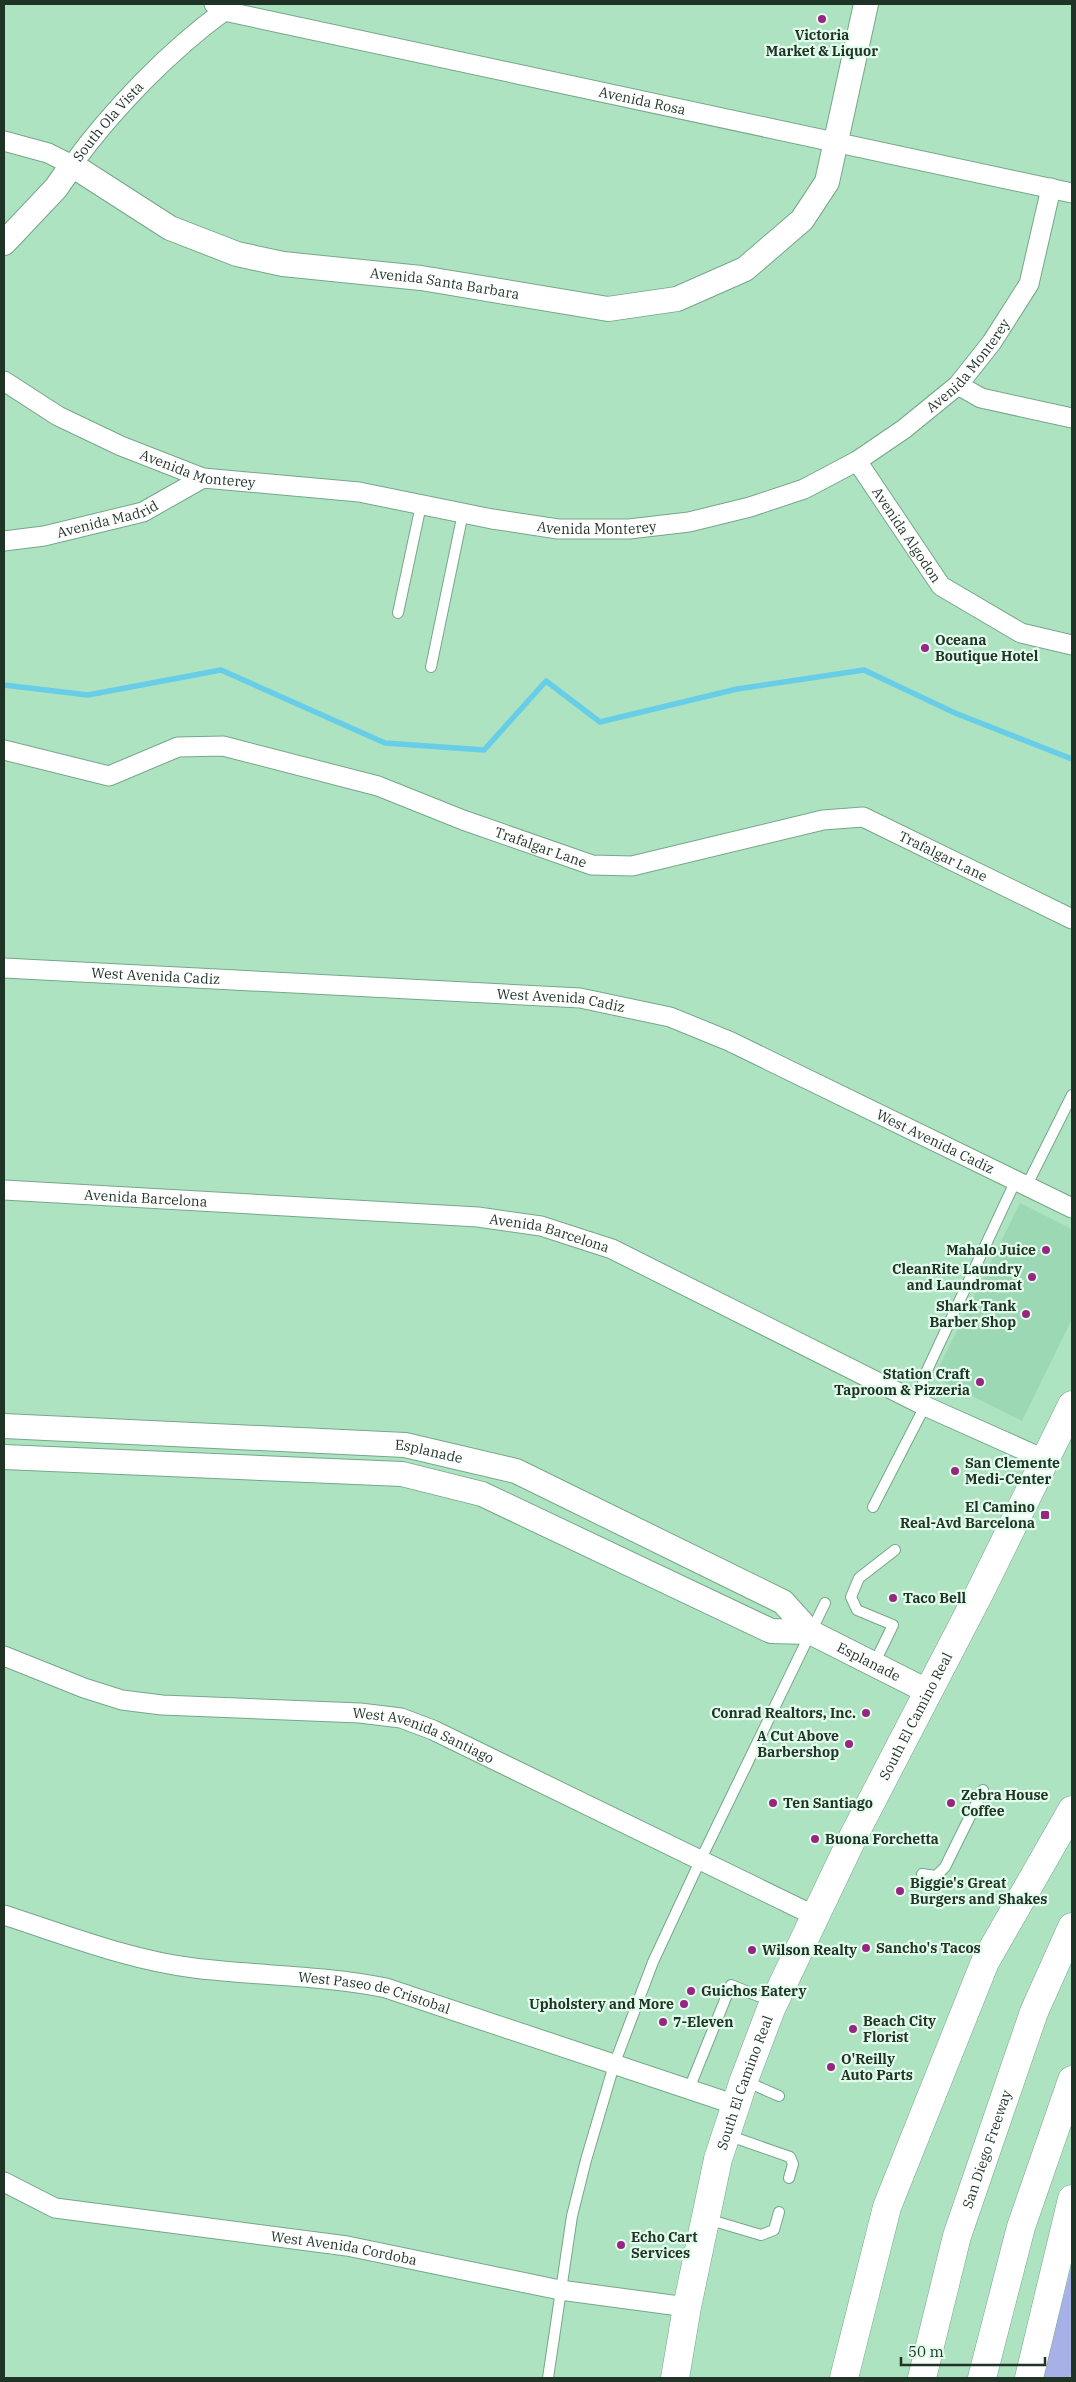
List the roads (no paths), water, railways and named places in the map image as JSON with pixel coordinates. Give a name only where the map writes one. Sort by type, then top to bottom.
[{"type":"main road","name":"South El Camino Real","points":[[675,2378],[687,2307],[707,2219],[718,2159],[774,2002],[927,1691],[980,1592],[1072,1405]]},
{"type":"main road","points":[[844,2378],[887,2207],[985,1962],[1072,1810]]},
{"type":"main road","name":"San Diego Freeway","points":[[922,2378],[957,2236],[1034,2012],[1072,1927]]},
{"type":"main road","points":[[982,2378],[1021,2227],[1072,2080]]},
{"type":"main road","points":[[1029,2378],[1072,2199]]},
{"type":"street","points":[[834,141],[866,4]]},
{"type":"street","name":"Avenida Rosa","points":[[219,7],[1072,193]]},
{"type":"street","name":"South Ola Vista","points":[[4,244],[56,188],[87,145],[168,55],[219,7]]},
{"type":"street","name":"Avenida Santa Barbara","points":[[4,141],[48,153],[72,165],[170,228],[237,254],[282,264],[421,278],[608,309],[677,299],[744,269],[802,220],[827,182],[834,141]]},
{"type":"street","name":"Avenida Monterey","points":[[4,381],[58,416],[121,446],[203,478],[359,492],[463,513],[558,529],[629,529],[688,522],[750,507],[804,489],[858,461],[904,429],[958,385],[992,342],[1029,284],[1051,188]]},
{"type":"street","points":[[958,385],[981,398],[1072,418]]},
{"type":"street","name":"Avenida Algodon","points":[[858,461],[941,586],[1021,633],[1072,645]]},
{"type":"street","name":"Avenida Madrid","points":[[4,541],[44,536],[143,512],[203,478]]},
{"type":"street","name":"Trafalgar Lane","points":[[4,750],[108,776],[178,747],[223,746],[378,786],[463,820],[592,865],[632,866],[824,820],[863,817],[1072,919]]},
{"type":"street","name":"West Avenida Cadiz","points":[[4,968],[580,998],[670,1017],[729,1041],[1072,1208]]},
{"type":"street","name":"Avenida Barcelona","points":[[4,1190],[478,1217],[541,1226],[612,1249],[925,1406],[1046,1460]]},
{"type":"street","name":"Esplanade","points":[[4,1426],[406,1445],[516,1471],[783,1602],[810,1632],[927,1691]]},
{"type":"street","points":[[36,1458],[38,1428]]},
{"type":"street","points":[[402,1474],[406,1445]]},
{"type":"street","name":"Esplanade","points":[[4,1457],[402,1474],[482,1494],[771,1631],[810,1632]]},
{"type":"street","name":"West Avenida Santiago","points":[[4,1656],[84,1688],[122,1700],[162,1705],[360,1713],[401,1718],[433,1730],[815,1916]]},
{"type":"street","name":"West Paseo de Cristobal","points":[[4,1915],[142,1959],[193,1968],[346,1980],[386,1988],[689,2089],[740,2093]]},
{"type":"street","name":"West Avenida Cordoba","points":[[4,2182],[55,2208],[347,2246],[560,2290],[687,2307]]},
{"type":"lane","points":[[398,613],[421,505]]},
{"type":"lane","points":[[431,666],[463,513]]},
{"type":"lane","points":[[873,1507],[925,1406],[923,1379],[1020,1184],[1072,1095]]},
{"type":"lane","points":[[874,1664],[893,1625],[857,1610],[851,1597],[859,1578],[895,1550]]},
{"type":"lane","points":[[548,2378],[572,2216],[588,2152],[614,2065],[653,1962],[825,1603]]},
{"type":"lane","points":[[922,1874],[936,1876],[944,1867],[983,1790]]},
{"type":"lane","points":[[689,2089],[731,1984],[774,2002]]},
{"type":"lane","points":[[740,2093],[779,2096]]},
{"type":"lane","points":[[726,2135],[790,2157],[793,2164],[789,2178]]},
{"type":"lane","points":[[707,2219],[761,2235],[774,2230],[779,2212]]},
{"type":"waterway","points":[[4,685],[88,695],[221,670],[385,743],[484,750],[546,681],[600,722],[737,689],[864,670],[955,713],[1072,759]]},
{"type":"place","name":"Victoria Market & Liquor","points":[[822,19]]},
{"type":"place","name":"Oceana Boutique Hotel","points":[[925,648]]},
{"type":"place","name":"Mahalo Juice","points":[[1046,1250]]},
{"type":"place","name":"CleanRite Laundry and Laundromat","points":[[1032,1277]]},
{"type":"place","name":"Shark Tank Barber Shop","points":[[1026,1314]]},
{"type":"place","name":"Station Craft Taproom & Pizzeria","points":[[980,1382]]},
{"type":"place","name":"San Clemente Medi-Center","points":[[955,1471]]},
{"type":"place","name":"El Camino Real-Avd Barcelona","points":[[1045,1515]]},
{"type":"place","name":"Taco Bell","points":[[893,1598]]},
{"type":"place","name":"Conrad Realtors, Inc.","points":[[866,1713]]},
{"type":"place","name":"A Cut Above Barbershop","points":[[849,1744]]},
{"type":"place","name":"Ten Santiago","points":[[773,1803]]},
{"type":"place","name":"Zebra House Coffee","points":[[951,1803]]},
{"type":"place","name":"Buona Forchetta","points":[[815,1839]]},
{"type":"place","name":"Biggie's Great Burgers and Shakes","points":[[900,1891]]},
{"type":"place","name":"Sancho's Tacos","points":[[866,1948]]},
{"type":"place","name":"Wilson Realty","points":[[752,1950]]},
{"type":"place","name":"Guichos Eatery","points":[[691,1991]]},
{"type":"place","name":"Upholstery and More","points":[[684,2004]]},
{"type":"place","name":"7-Eleven","points":[[663,2022]]},
{"type":"place","name":"Beach City Florist","points":[[853,2029]]},
{"type":"place","name":"O'Reilly Auto Parts","points":[[831,2067]]},
{"type":"place","name":"Echo Cart Services","points":[[621,2245]]}]
